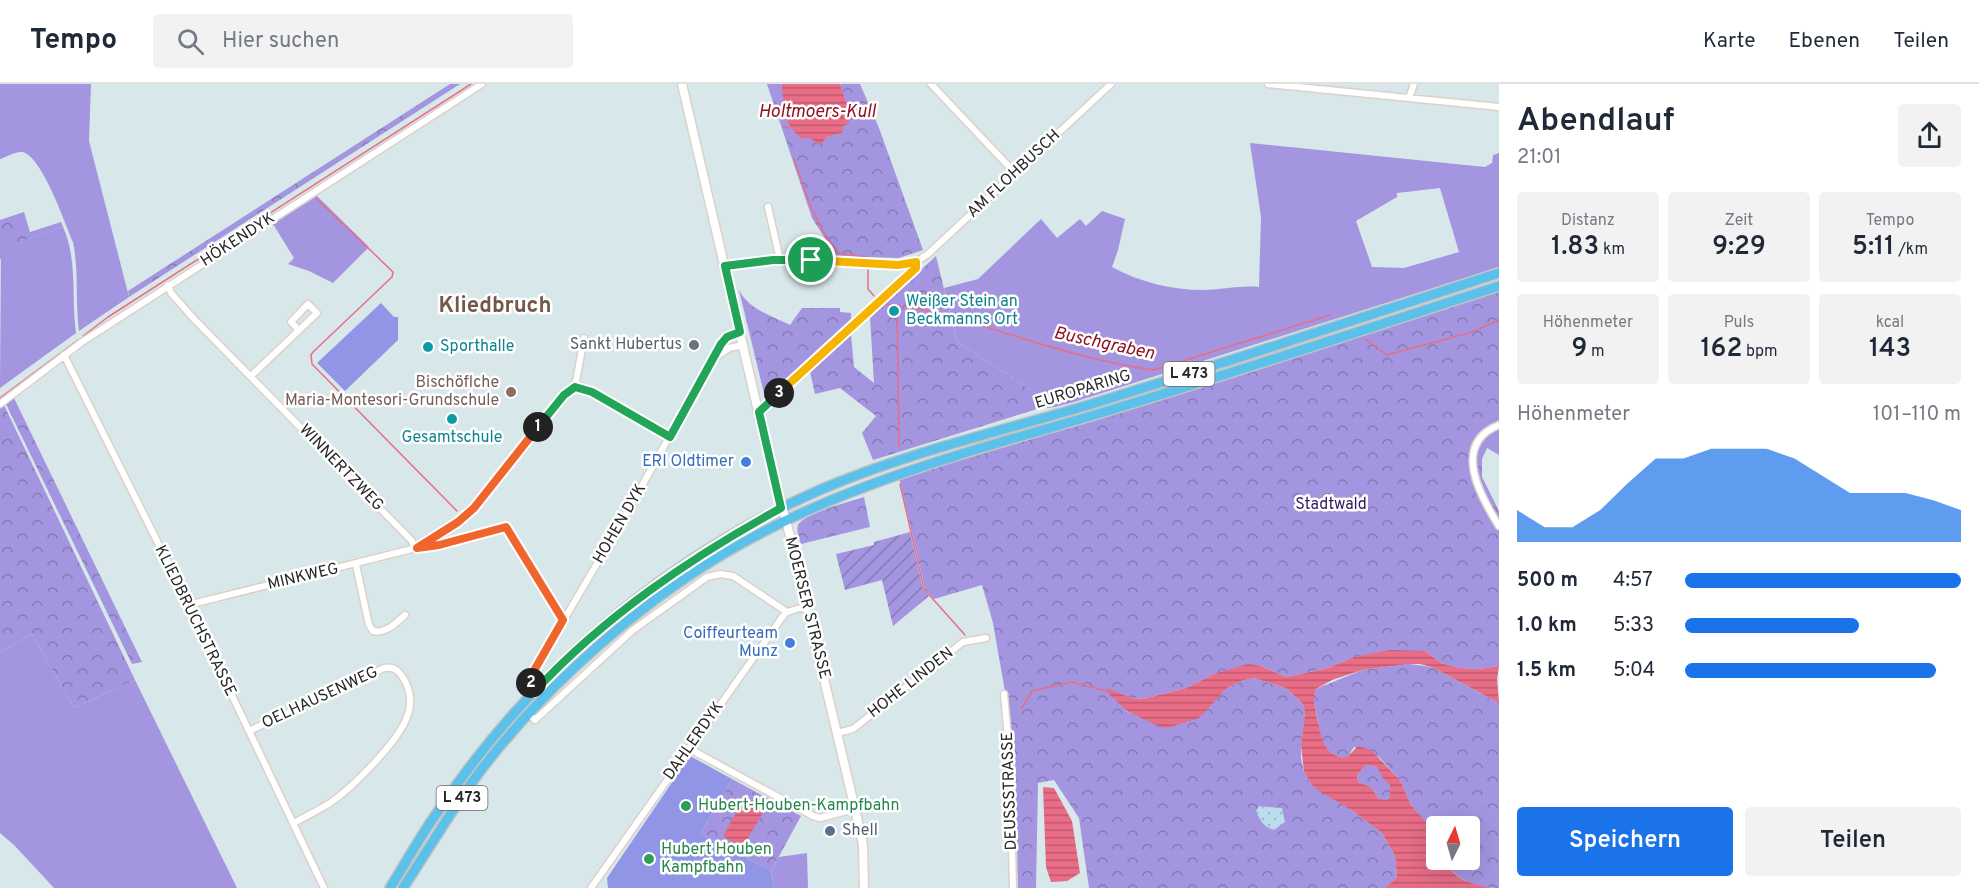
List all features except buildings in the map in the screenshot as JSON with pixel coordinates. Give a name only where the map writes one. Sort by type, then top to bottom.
[{"type":"main road","name":"MOERSER STRASSE","points":[[682,84],[781,508],[807,606],[855,809],[864,854],[864,888]]},
{"type":"main road","name":"EUROPARING","points":[[781,508],[823,489],[897,462],[1206,369],[1499,273]]},
{"type":"main road","name":"EUROPARING","points":[[785,521],[829,500],[902,472],[1186,386],[1499,286]]},
{"type":"main road","name":"L 473","points":[[390,888],[445,801],[497,733],[534,692],[599,629],[676,571],[781,508]]},
{"type":"main road","name":"L 473","points":[[403,888],[478,774],[605,640],[683,579],[755,535],[785,521]]},
{"type":"street","name":"HÖKENDYK","points":[[0,404],[64,355],[168,285],[482,84]]},
{"type":"street","points":[[931,84],[1015,173]]},
{"type":"street","name":"AM FLOHBUSCH","points":[[759,412],[916,268],[916,262],[928,254],[1111,84]]},
{"type":"street","points":[[1268,84],[1499,107]]},
{"type":"street","points":[[1409,99],[1414,84]]},
{"type":"street","points":[[768,207],[780,260]]},
{"type":"street","points":[[725,266],[780,260],[898,265],[916,262]]},
{"type":"street","name":"WINNERTZWEG","points":[[168,285],[171,293],[194,319],[412,541],[415,548]]},
{"type":"street","points":[[251,376],[299,330]]},
{"type":"street","name":"HOHEN DYK","points":[[534,692],[531,682],[535,669],[563,620],[670,437],[721,344],[727,337],[740,332]]},
{"type":"street","points":[[584,338],[575,387],[592,392],[670,437]]},
{"type":"street","points":[[715,357],[729,348],[743,345]]},
{"type":"street","name":"KLIEDBRUCHSTRASSE","points":[[64,355],[188,605],[324,888]]},
{"type":"street","name":"MINKWEG","points":[[415,548],[458,522],[474,508],[564,395],[575,387]]},
{"type":"street","points":[[1499,425],[1482,435],[1472,460],[1476,482],[1499,526]]},
{"type":"street","name":"MINKWEG","points":[[188,605],[506,527],[563,620]]},
{"type":"street","points":[[356,565],[369,625],[373,631],[383,631],[393,626],[405,615]]},
{"type":"street","points":[[532,717],[633,630],[707,577],[720,574],[733,576],[787,612],[807,606]]},
{"type":"street","name":"DAHLERDYK","points":[[594,887],[688,748],[787,612]]},
{"type":"street","name":"HOHE LINDEN","points":[[837,733],[853,729],[963,642],[986,638]]},
{"type":"street","name":"OELHAUSENWEG","points":[[249,731],[384,668],[391,667],[398,670],[406,682],[410,695],[407,719],[392,741],[332,802],[294,823]]},
{"type":"street","name":"DEUSSSTRASSE","points":[[1004,694],[1010,760],[1013,888]]},
{"type":"street","points":[[688,748],[813,816],[820,818],[855,809]]},
{"type":"green space","points":[[0,84],[91,84],[89,141],[129,297],[79,331],[73,242],[52,192],[38,166],[23,152],[0,159]]},
{"type":"green space","points":[[450,84],[460,84],[129,297],[128,291]]},
{"type":"green space","points":[[767,84],[781,84],[784,98],[809,138],[823,142],[827,137],[841,133],[843,125],[851,116],[840,84],[860,84],[879,128],[923,250],[899,258],[836,256],[812,218]]},
{"type":"green space","points":[[1250,143],[1485,167],[1492,163],[1493,155],[1499,153],[1499,267],[1077,401],[1048,401],[957,342],[944,288],[978,279],[1041,219],[1057,238],[1080,219],[1086,226],[1102,211],[1125,219],[1112,267],[1156,284],[1180,289],[1203,290],[1259,287],[1261,217]],"holes":[[[1440,188],[1459,252],[1404,268],[1372,267],[1356,221],[1397,197],[1397,193]]]},
{"type":"green space","points":[[317,196],[369,247],[333,283],[288,264],[294,258],[273,224]]},
{"type":"green space","points":[[24,212],[30,232],[61,222],[63,227],[2,249],[2,260],[0,259],[0,220]]},
{"type":"green space","points":[[63,227],[71,253],[76,333],[0,388],[1,249]]},
{"type":"green space","points":[[936,256],[957,342],[1048,401],[1077,401],[1037,409],[873,460],[862,433],[876,416],[840,388],[815,394],[810,372],[851,334],[854,367],[874,383],[870,317]]},
{"type":"green space","points":[[739,290],[754,307],[790,325],[802,308],[840,308],[840,312],[851,313],[851,319],[765,398]]},
{"type":"green space","name":"Stadtwald","points":[[1499,292],[1499,455],[1487,448],[1482,459],[1482,477],[1499,511],[1499,666],[1478,669],[1459,668],[1441,663],[1425,651],[1354,657],[1328,668],[1286,677],[1261,666],[1214,674],[1186,688],[1143,699],[1121,695],[1126,711],[1141,717],[1216,699],[1227,688],[1254,678],[1286,688],[1303,704],[1305,712],[1301,745],[1304,772],[1312,785],[1382,833],[1395,856],[1397,877],[1385,888],[1089,888],[1079,818],[1054,780],[1038,783],[1036,888],[1018,888],[1015,749],[993,623],[982,585],[934,599],[925,589],[899,477]]},
{"type":"green space","points":[[14,398],[142,662],[132,664],[6,404]]},
{"type":"green space","points":[[4,405],[135,680],[74,708],[32,634],[0,652],[0,408]]},
{"type":"green space","points":[[864,497],[870,527],[801,544],[797,530],[802,521],[828,508]]},
{"type":"green space","points":[[910,532],[923,589],[929,596],[893,626],[882,580],[845,590],[836,554],[874,545],[874,542]]},
{"type":"green space","points":[[32,634],[74,708],[135,680],[237,888],[54,888],[0,833],[0,652]]},
{"type":"green space","points":[[1409,664],[1432,667],[1499,703],[1499,888],[1484,887],[1468,882],[1452,870],[1480,870],[1480,816],[1426,816],[1426,823],[1411,805],[1400,780],[1379,757],[1354,747],[1348,756],[1342,758],[1331,752],[1324,744],[1314,705],[1316,689],[1362,670]]},
{"type":"green space","points":[[1366,765],[1377,767],[1390,785],[1390,797],[1387,801],[1379,799],[1371,787],[1358,782],[1357,775]]},
{"type":"green space","points":[[732,779],[801,816],[771,871],[700,834]]},
{"type":"green space","points":[[807,853],[808,888],[774,888],[771,871],[779,857]]},
{"type":"sand","points":[[1259,806],[1282,808],[1285,822],[1274,830],[1268,827],[1261,821],[1256,811]]},
{"type":"shaded area","points":[[381,303],[394,317],[398,317],[398,340],[345,391],[317,363]]},
{"type":"shaded area","name":"Hubert-Houben-Kampfbahn","points":[[690,756],[732,779],[700,834],[771,871],[774,888],[608,888],[607,878]]},
{"type":"water","name":"Holtmoers-Kull","points":[[781,84],[840,84],[851,116],[848,124],[843,126],[842,133],[827,137],[819,144],[809,138],[801,138],[787,120]]},
{"type":"water","points":[[1390,650],[1425,651],[1441,663],[1459,668],[1478,669],[1499,666],[1497,679],[1499,703],[1432,667],[1420,664],[1362,670],[1332,680],[1316,689],[1314,700],[1322,737],[1330,751],[1342,758],[1348,756],[1358,746],[1371,750],[1400,780],[1411,805],[1426,822],[1426,870],[1451,870],[1465,880],[1493,888],[1385,888],[1397,877],[1395,856],[1382,833],[1312,785],[1304,772],[1301,745],[1305,712],[1303,704],[1286,688],[1254,678],[1241,681],[1227,688],[1199,718],[1167,728],[1160,727],[1127,711],[1105,690],[1109,689],[1131,698],[1143,699],[1186,688],[1214,674],[1248,664],[1261,666],[1286,677],[1328,668],[1354,657]],"holes":[[[1366,765],[1377,767],[1382,777],[1390,785],[1390,797],[1387,800],[1379,799],[1371,787],[1358,782],[1357,775]]]},
{"type":"water","points":[[1043,787],[1054,788],[1072,821],[1080,873],[1067,881],[1051,882],[1046,867]]},
{"type":"water","points":[[745,797],[765,809],[742,848],[723,836]]},
{"type":"waterway","points":[[83,336],[108,317],[471,84]]},
{"type":"waterway","points":[[783,127],[790,128]]},
{"type":"waterway","points":[[794,159],[812,208],[830,242],[838,253],[865,257]]},
{"type":"waterway","points":[[316,198],[393,272],[392,277],[313,352],[312,364],[457,511]]},
{"type":"waterway","points":[[868,269],[868,289],[874,296]]},
{"type":"waterway","name":"Buschgraben","points":[[886,304],[930,311]]},
{"type":"waterway","name":"Buschgraben","points":[[897,306],[899,447]]},
{"type":"waterway","name":"Buschgraben","points":[[941,313],[1073,353],[1154,370],[1330,315]]},
{"type":"waterway","name":"Buschgraben","points":[[1365,339],[1387,355],[1472,332],[1499,320]]},
{"type":"waterway","points":[[0,398],[78,340]]},
{"type":"waterway","name":"Buschgraben","points":[[900,484],[924,589],[965,635]]},
{"type":"waterway","points":[[1022,708],[1032,691],[1071,682],[1107,691]]},
{"type":"place","name":"Weißer Stein an Beckmanns Ort","points":[[894,311]]},
{"type":"place","name":"Sankt Hubertus","points":[[694,345]]},
{"type":"place","name":"Sporthalle","points":[[428,347]]},
{"type":"place","name":"Bischöflche Maria-Montesori-Grundschule","points":[[511,392]]},
{"type":"place","name":"Gesamtschule","points":[[452,419]]},
{"type":"place","name":"ERI Oldtimer","points":[[746,462]]},
{"type":"place","name":"Coiffeurteam Munz","points":[[790,643]]},
{"type":"place","name":"Hubert-Houben-Kampfbahn","points":[[686,806]]},
{"type":"place","name":"Shell","points":[[830,831]]},
{"type":"place","name":"Hubert Houben Kampfbahn","points":[[649,859]]},
{"type":"district","name":"Kliedbruch","points":[[495,306]]},
{"type":"route","points":[[773,260],[811,260],[898,265],[916,262],[916,268],[759,412],[781,508],[676,571],[599,629],[534,692],[531,682],[535,669],[563,620],[506,527],[439,545],[417,548],[458,522],[474,508],[570,389],[582,387],[670,437],[721,344],[727,337],[740,332],[725,266],[773,260]]}]
